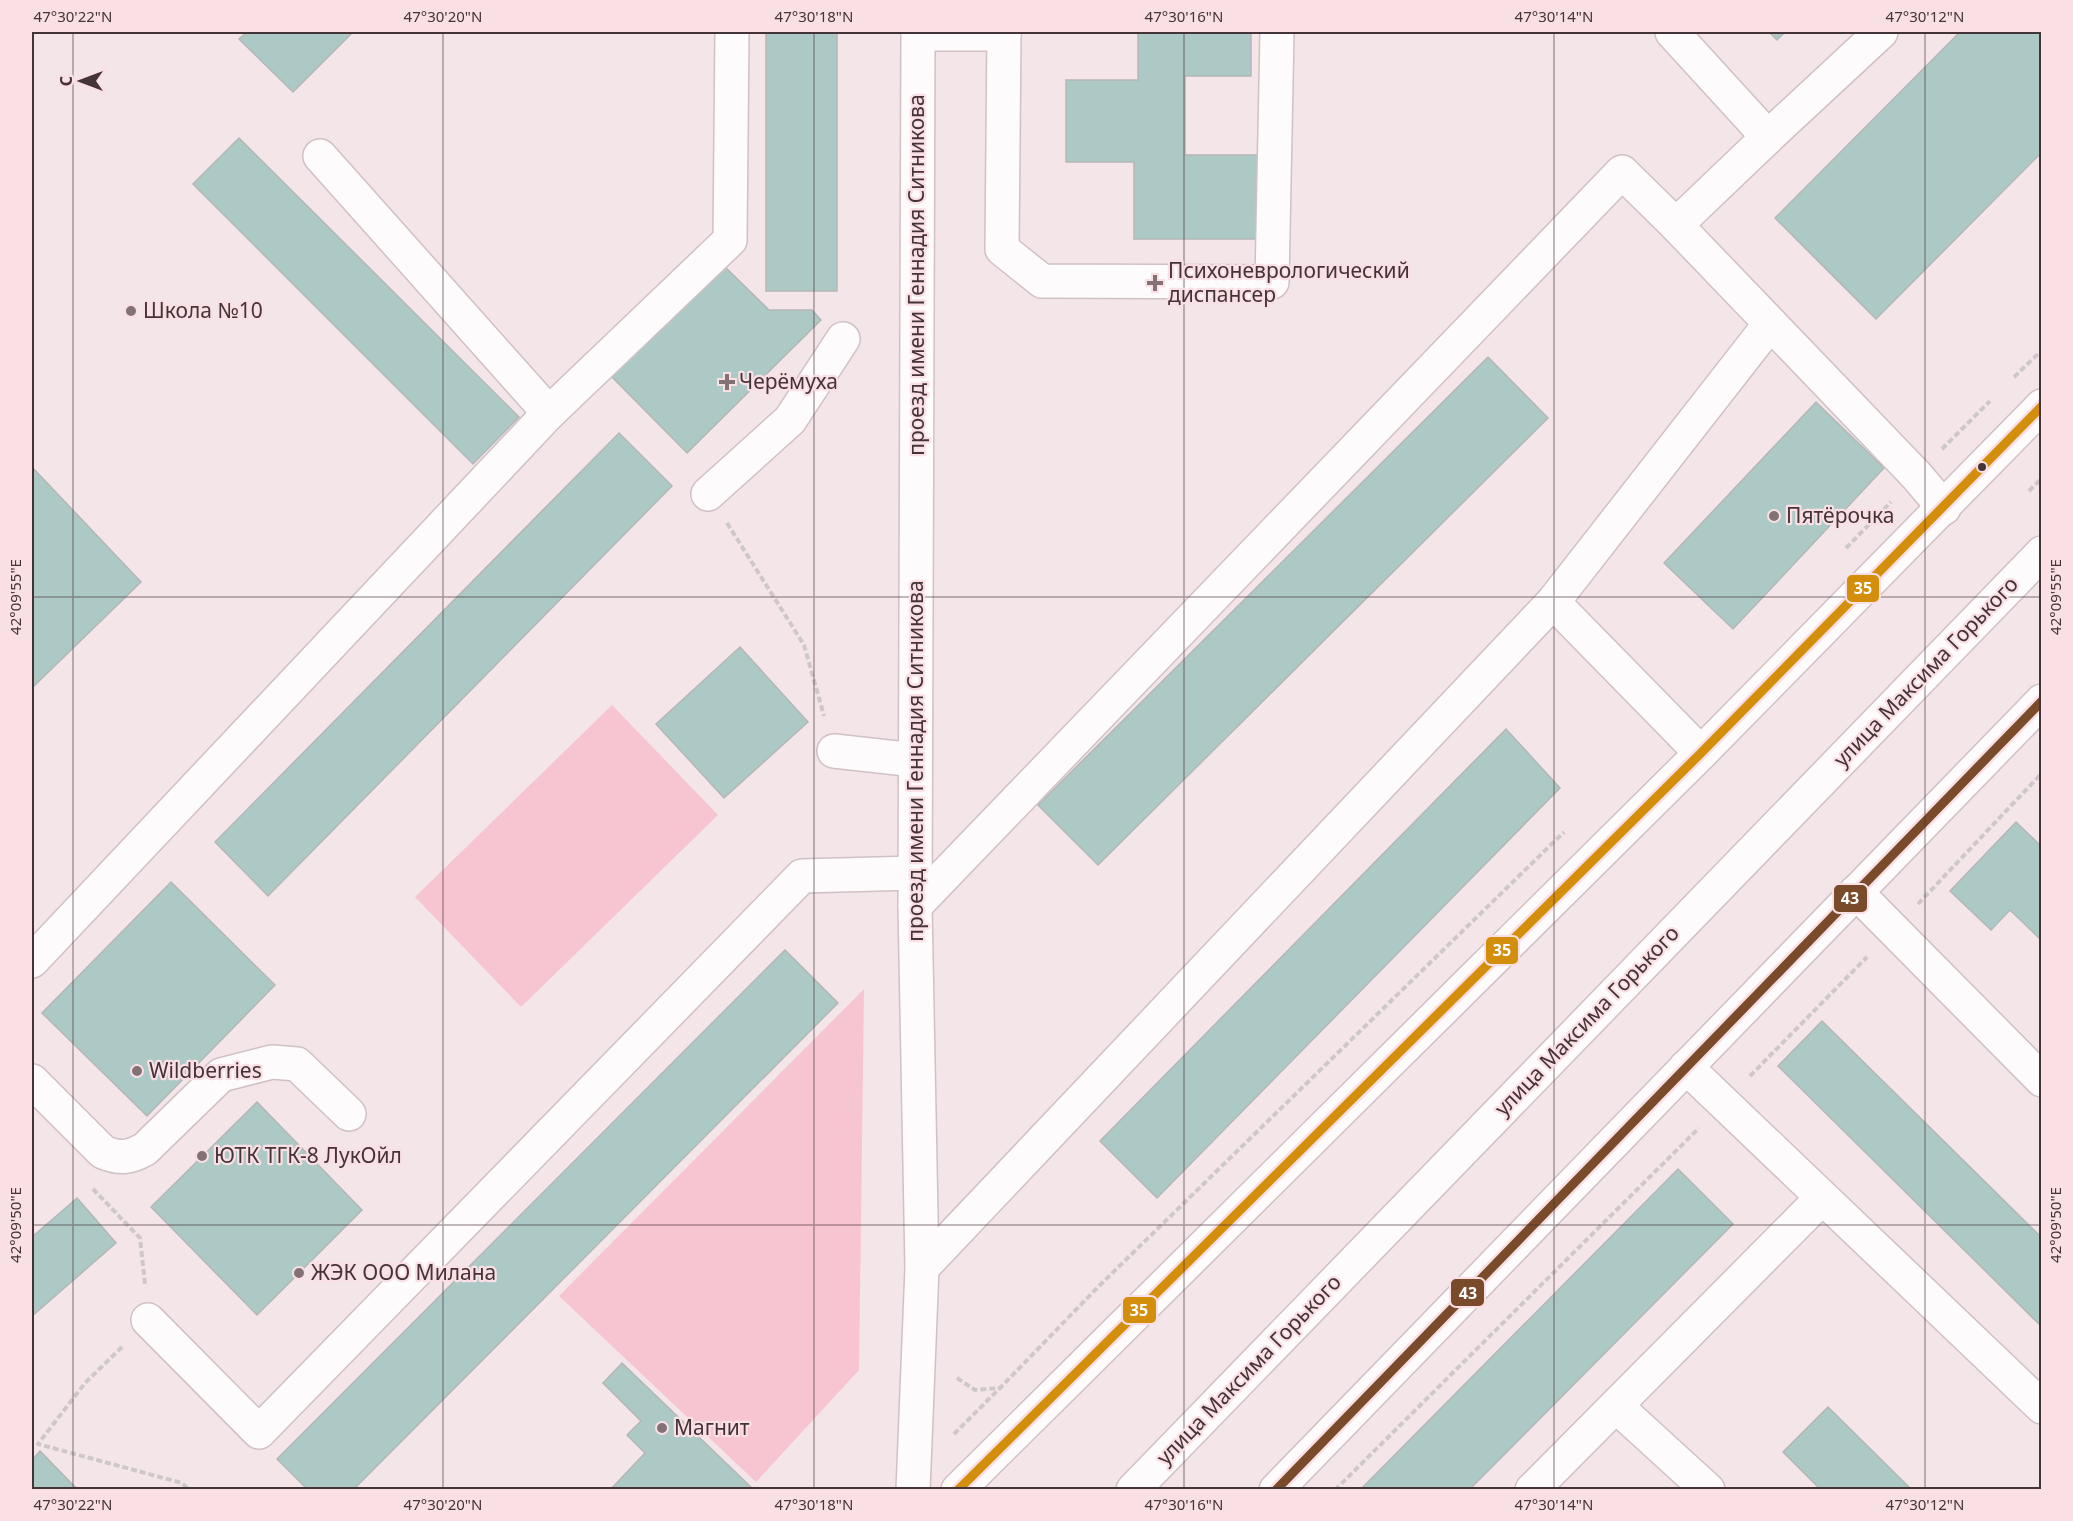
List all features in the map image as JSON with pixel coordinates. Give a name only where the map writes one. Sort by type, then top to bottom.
[{"type":"street","points":[[32,961],[549,413],[730,240],[732,32]]},
{"type":"street","points":[[918,33],[1004,33],[1002,249],[1042,281],[1272,282],[1277,32]]},
{"type":"street","points":[[1672,32],[1768,136]]},
{"type":"street","points":[[1676,225],[1881,32]]},
{"type":"street","name":"проезд имени Геннадия Ситникова","points":[[913,1490],[922,1268],[915,906],[918,33]]},
{"type":"street","points":[[320,156],[549,413]]},
{"type":"street","points":[[915,906],[1622,172],[1676,225],[1916,475],[1944,508]]},
{"type":"street","points":[[922,1268],[1553,602],[1770,324]]},
{"type":"street","points":[[708,494],[790,420],[843,339]]},
{"type":"street","points":[[958,1490],[1701,753],[2042,406]]},
{"type":"street","name":"улица Максима Горького","points":[[1133,1490],[2042,552]]},
{"type":"street","points":[[1553,602],[1701,753]]},
{"type":"street","points":[[1276,1490],[2042,701]]},
{"type":"street","points":[[834,751],[915,760]]},
{"type":"street","points":[[148,1320],[259,1432],[802,876],[915,873]]},
{"type":"street","points":[[1856,892],[2042,1080]]},
{"type":"street","points":[[32,1081],[103,1152],[116,1158],[131,1157],[146,1149],[208,1085],[221,1075],[272,1062],[297,1064],[350,1114]]},
{"type":"street","points":[[1686,1067],[2042,1407]]},
{"type":"street","points":[[1532,1490],[1822,1198]]},
{"type":"street","points":[[1616,1406],[1708,1490]]},
{"type":"path","points":[[2009,382],[2042,350]]},
{"type":"path","points":[[1843,551],[1993,398]]},
{"type":"path","points":[[2029,491],[2042,478]]},
{"type":"path","points":[[708,494],[804,645],[834,751]]},
{"type":"path","points":[[1335,1490],[1724,1103],[1894,930],[2042,773]]},
{"type":"path","points":[[953,1372],[958,1380],[975,1390],[1000,1388],[1100,1285],[1571,825]]},
{"type":"path","points":[[116,1158],[92,1190],[140,1238],[148,1320],[86,1383],[38,1444],[182,1483],[189,1490]]},
{"type":"shaded area","points":[[612,705],[718,815],[521,1007],[415,897]]},
{"type":"shaded area","points":[[864,989],[859,1370],[756,1482],[559,1296]]},
{"type":"building","points":[[247,32],[353,32],[293,92],[239,39]]},
{"type":"building","points":[[766,32],[837,32],[837,291],[766,291]]},
{"type":"building","points":[[1138,32],[1251,32],[1251,76],[1185,76],[1185,155],[1258,155],[1258,239],[1134,239],[1134,162],[1066,162],[1066,80],[1138,80]]},
{"type":"building","points":[[1769,32],[1785,32],[1777,40]]},
{"type":"building","points":[[1960,32],[2042,32],[2042,152],[1876,319],[1775,218]]},
{"type":"building","points":[[239,138],[519,417],[473,464],[193,184]]},
{"type":"building","points":[[722,264],[769,310],[812,310],[821,320],[687,453],[610,375]]},
{"type":"building","points":[[1488,357],[1548,418],[1098,865],[1038,805]]},
{"type":"building","name":"Пятёрочка","points":[[1816,402],[1884,468],[1733,629],[1664,563]]},
{"type":"building","points":[[619,433],[672,486],[268,896],[215,842]]},
{"type":"building","points":[[32,467],[141,582],[32,688]]},
{"type":"building","points":[[740,647],[808,722],[724,798],[656,724]]},
{"type":"building","points":[[1506,729],[1560,788],[1157,1198],[1100,1141]]},
{"type":"building","points":[[2016,822],[2042,847],[2042,941],[2010,910],[1991,930],[1950,891]]},
{"type":"building","points":[[171,882],[275,985],[147,1116],[42,1013]]},
{"type":"building","points":[[785,950],[838,1003],[353,1490],[308,1490],[277,1459]]},
{"type":"building","points":[[1822,1021],[2042,1238],[2042,1327],[1778,1066]]},
{"type":"building","points":[[257,1102],[362,1210],[257,1315],[151,1207]]},
{"type":"building","points":[[1678,1169],[1733,1224],[1469,1490],[1360,1490]]},
{"type":"building","points":[[77,1198],[116,1243],[32,1316],[32,1237]]},
{"type":"building","name":"Магнит","points":[[622,1363],[754,1490],[610,1490],[645,1453],[627,1435],[641,1421],[603,1383]]},
{"type":"building","points":[[1828,1407],[1912,1490],[1821,1490],[1783,1452]]},
{"type":"building","points":[[40,1451],[78,1490],[32,1490],[32,1460]]},
{"type":"transit line","name":"35","points":[[958,1490],[1701,753],[2042,406]]},
{"type":"transit line","name":"43","points":[[1276,1490],[2042,701]]},
{"type":"place","name":"Психоневрологический диспансер","points":[[1155,283]]},
{"type":"place","name":"Школа №10","points":[[131,311]]},
{"type":"place","name":"Черёмуха","points":[[727,382]]},
{"type":"place","name":"Пятёрочка","points":[[1774,516]]},
{"type":"place","name":"Wildberries","points":[[137,1071]]},
{"type":"place","name":"ЮТК ТГК-8 ЛукОйл","points":[[202,1156]]},
{"type":"place","name":"ЖЭК ООО Милана","points":[[299,1273]]},
{"type":"place","name":"Магнит","points":[[662,1428]]}]
